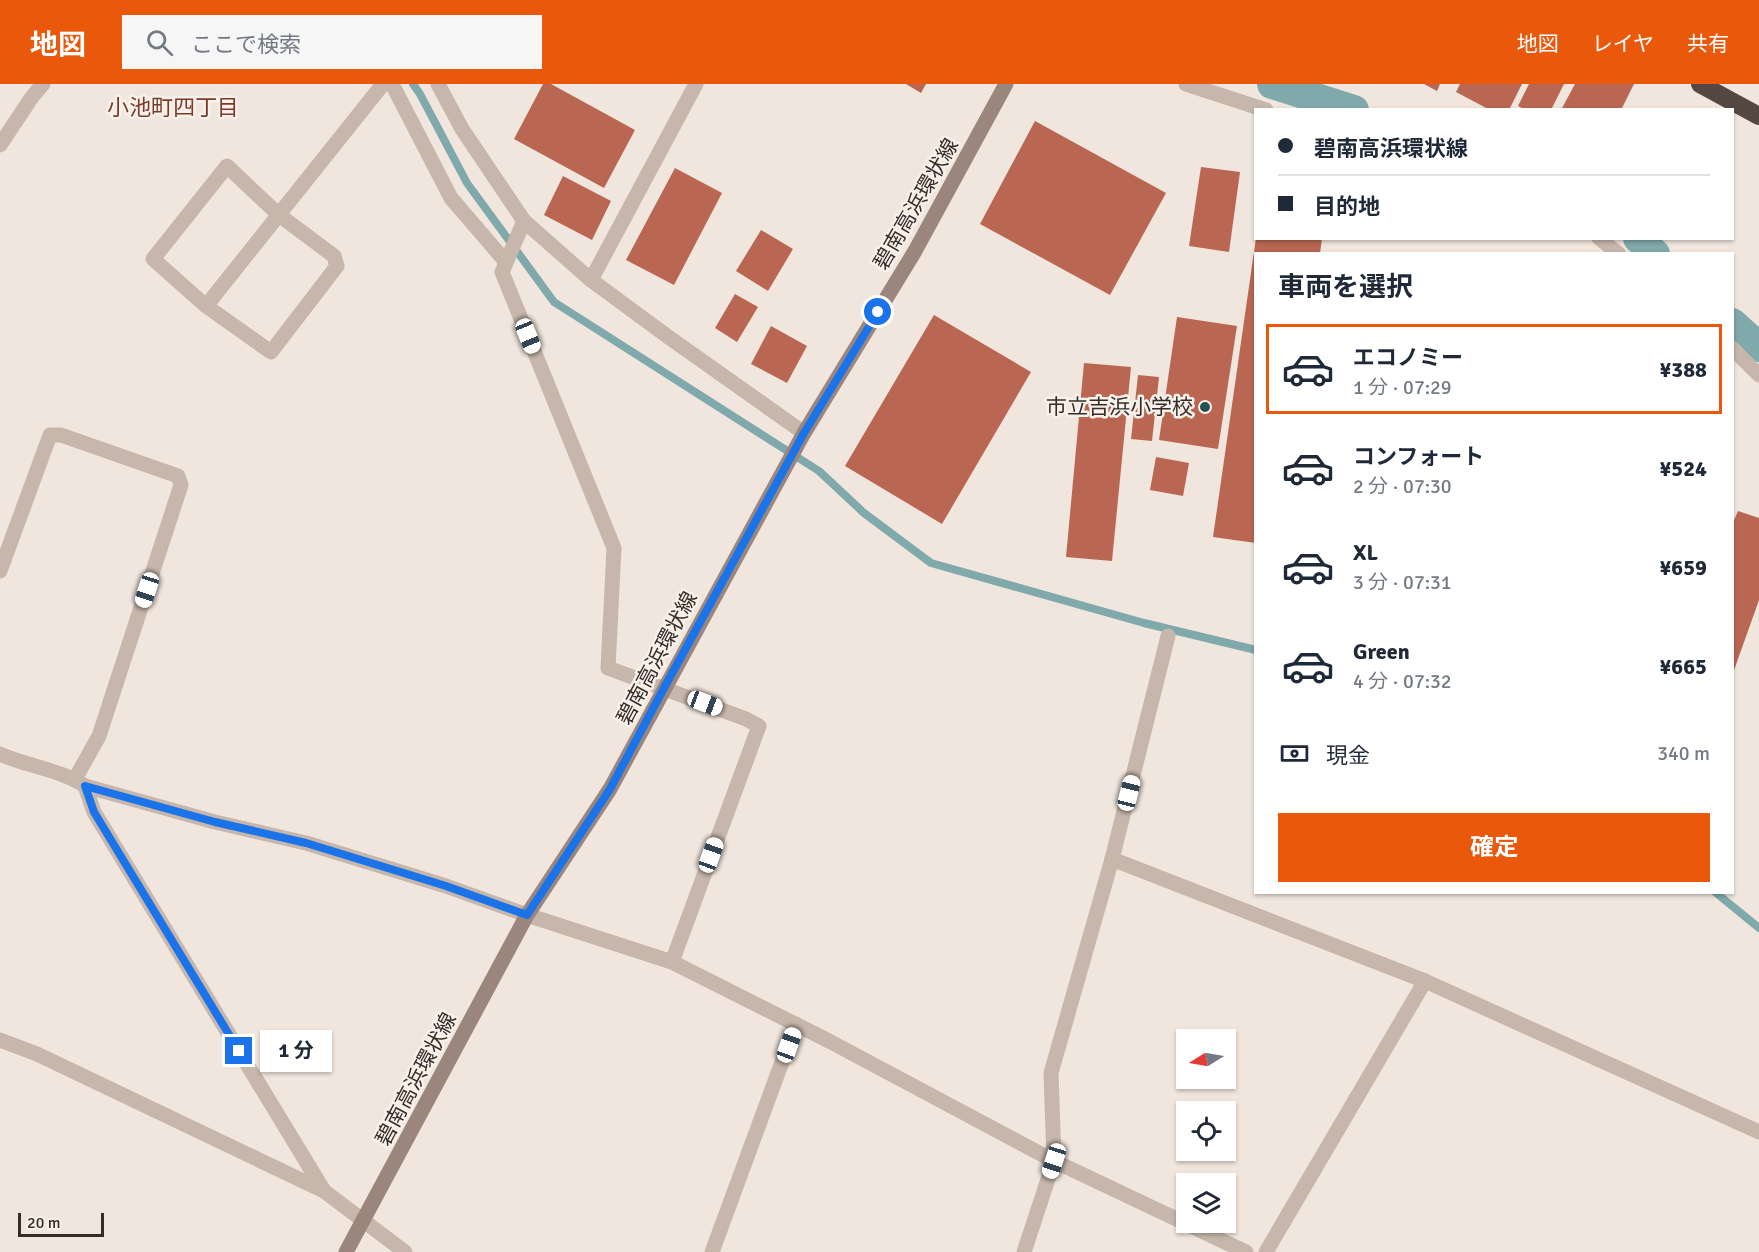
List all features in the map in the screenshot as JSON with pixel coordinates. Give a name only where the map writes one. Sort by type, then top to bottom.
[{"type":"highway","points":[[1700,84],[1759,116]]},
{"type":"main road","name":"碧南高浜環状線","points":[[346,1252],[527,915],[610,789],[802,435],[915,251],[1006,84]]},
{"type":"street","points":[[0,144],[43,84]]},
{"type":"street","points":[[206,306],[383,84]]},
{"type":"street","points":[[392,84],[451,198],[507,261]]},
{"type":"street","points":[[438,84],[462,129],[523,224],[591,280],[802,435]]},
{"type":"street","points":[[591,280],[696,84]]},
{"type":"street","points":[[1186,84],[1260,108]]},
{"type":"street","points":[[227,166],[279,214],[334,256],[337,266],[271,352],[206,306],[153,259],[227,166]]},
{"type":"street","points":[[523,224],[502,272],[614,548],[608,668],[746,719],[759,726],[672,962]]},
{"type":"street","points":[[1602,240],[1616,252]]},
{"type":"street","points":[[1734,350],[1759,375]]},
{"type":"street","points":[[0,571],[50,435],[61,435],[178,476],[181,485],[99,736],[80,782],[94,812],[324,1191]]},
{"type":"street","points":[[1024,1252],[1054,1161],[1051,1073],[1112,860],[1168,636]]},
{"type":"street","points":[[0,754],[80,782],[215,822],[306,843],[446,886],[672,962],[796,1024],[1054,1161],[1246,1252]]},
{"type":"street","points":[[1112,860],[1425,981],[1759,1132]]},
{"type":"street","points":[[1266,1252],[1425,981]]},
{"type":"street","points":[[712,1252],[796,1024]]},
{"type":"street","points":[[0,1040],[37,1054],[324,1191],[405,1252]]},
{"type":"building","points":[[543,84],[551,84],[635,130],[604,188],[514,139]]},
{"type":"building","points":[[906,84],[926,84],[921,93]]},
{"type":"building","points":[[1424,84],[1440,84],[1437,91]]},
{"type":"building","points":[[1460,84],[1522,84],[1510,108],[1486,108],[1456,92]]},
{"type":"building","points":[[1529,84],[1564,84],[1552,108],[1518,106]]},
{"type":"building","points":[[1575,84],[1634,84],[1622,108],[1562,108]]},
{"type":"building","points":[[1035,121],[1166,193],[1110,295],[980,224]]},
{"type":"building","points":[[1201,167],[1240,172],[1229,252],[1189,246]]},
{"type":"building","points":[[675,168],[722,193],[674,285],[626,260]]},
{"type":"building","points":[[563,176],[611,201],[592,240],[544,215]]},
{"type":"building","points":[[761,230],[793,249],[768,291],[736,271]]},
{"type":"building","points":[[1256,240],[1322,240],[1320,252],[1254,252],[1254,543],[1213,537]]},
{"type":"building","points":[[735,294],[758,307],[737,342],[715,328]]},
{"type":"building","points":[[934,315],[1031,372],[942,524],[845,466]]},
{"type":"building","points":[[1177,317],[1237,326],[1218,449],[1159,440]]},
{"type":"building","points":[[771,326],[807,346],[787,383],[751,364]]},
{"type":"building","points":[[1084,363],[1131,367],[1112,561],[1066,557]]},
{"type":"building","points":[[1138,375],[1159,377],[1152,441],[1131,439]]},
{"type":"building","points":[[1156,457],[1189,463],[1183,496],[1150,490]]},
{"type":"building","points":[[1738,511],[1759,518],[1759,600],[1734,670],[1734,520]]},
{"type":"waterway","points":[[413,84],[467,183],[554,302],[819,471],[864,513],[931,563],[1144,623],[1254,650]]},
{"type":"waterway","points":[[1272,84],[1348,108]]},
{"type":"waterway","points":[[1640,240],[1653,252]]},
{"type":"waterway","points":[[1734,325],[1759,347]]},
{"type":"waterway","points":[[1717,894],[1759,928]]},
{"type":"place","name":"市立吉浜小学校","points":[[1205,407]]},
{"type":"district","name":"小池町四丁目","points":[[173,107]]},
{"type":"route","points":[[239,1051],[94,812],[85,786],[215,822],[306,843],[446,886],[527,915],[610,789],[804,433],[878,312]]}]
